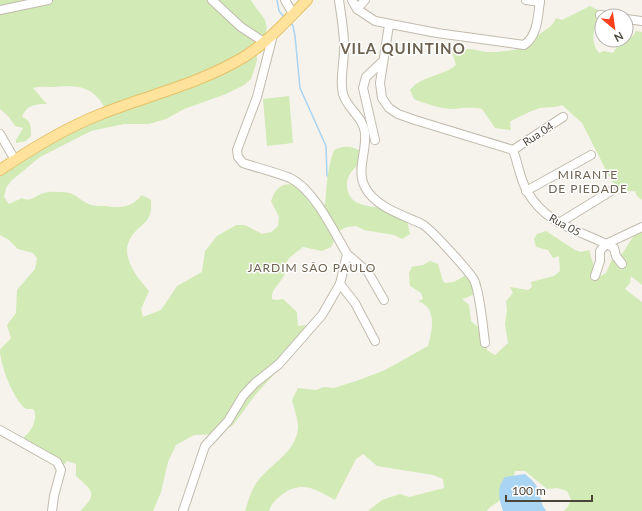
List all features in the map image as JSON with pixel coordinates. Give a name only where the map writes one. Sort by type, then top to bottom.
[{"type":"main road","points":[[0,170],[57,135],[100,115],[216,73],[264,42],[307,0]]},
{"type":"street","points":[[0,10],[48,0]]},
{"type":"street","points":[[212,0],[241,27],[264,42]]},
{"type":"street","points":[[285,0],[292,15]]},
{"type":"street","points":[[340,0],[344,46],[342,88],[343,95],[361,120],[365,131],[361,177],[365,188],[374,199],[424,225],[440,240],[474,280],[485,343]]},
{"type":"street","points":[[352,0],[357,9],[375,21],[437,33],[524,45],[530,41],[534,34],[540,1],[526,0]]},
{"type":"street","points":[[357,9],[365,0]]},
{"type":"street","points":[[389,24],[380,83],[382,98],[389,108],[398,114],[513,150]]},
{"type":"street","points":[[276,31],[257,97],[237,150],[238,157],[243,163],[290,178],[301,185],[311,196],[347,254],[368,272],[384,300]]},
{"type":"street","points":[[375,140],[363,88],[366,77],[382,62]]},
{"type":"street","name":"Rua 04","points":[[513,150],[563,117]]},
{"type":"street","points":[[0,134],[15,160]]},
{"type":"street","name":"Rua 05","points":[[513,150],[526,191],[537,206],[548,217],[614,248],[616,256],[622,264]]},
{"type":"street","points":[[526,191],[591,155]]},
{"type":"street","points":[[559,223],[611,191]]},
{"type":"street","points":[[595,276],[600,261],[600,251],[606,244],[642,227]]},
{"type":"street","points":[[183,511],[205,446],[228,421],[243,396],[279,364],[322,315],[340,284],[347,254]]},
{"type":"street","points":[[340,284],[355,303],[375,341]]},
{"type":"street","points":[[0,430],[60,465],[61,470],[54,496],[52,511]]},
{"type":"green space","points":[[0,0],[251,0],[265,21],[265,37],[256,42],[257,61],[251,79],[244,85],[226,94],[184,109],[166,119],[149,124],[124,124],[91,131],[40,157],[11,181],[6,188],[4,197],[9,204],[22,198],[28,200],[46,192],[71,193],[87,203],[96,206],[126,206],[130,205],[142,195],[151,200],[151,208],[148,218],[131,237],[127,251],[131,266],[149,291],[141,309],[143,317],[161,310],[177,286],[202,272],[205,251],[217,236],[236,225],[245,225],[262,234],[271,232],[278,226],[279,217],[271,201],[275,192],[281,186],[289,184],[299,186],[309,202],[316,208],[325,204],[330,164],[334,150],[338,148],[348,147],[361,151],[362,161],[353,169],[349,175],[347,183],[350,196],[362,205],[388,209],[396,212],[403,216],[407,222],[410,234],[402,239],[394,235],[364,230],[356,226],[347,227],[339,231],[331,247],[322,251],[303,247],[289,258],[284,267],[286,269],[285,273],[273,291],[272,299],[283,299],[297,312],[298,326],[307,325],[310,328],[306,340],[256,394],[233,425],[219,434],[194,435],[176,445],[168,462],[161,492],[153,511],[80,511],[86,505],[91,493],[86,485],[76,476],[76,464],[67,461],[60,469],[52,455],[24,440],[24,437],[33,426],[35,412],[33,409],[26,409],[21,405],[12,391],[2,364],[0,350],[11,338],[7,325],[16,313],[17,290],[35,269],[37,258],[33,253],[18,249],[9,240],[0,235],[0,176],[106,110],[96,96],[84,88],[70,86],[33,88],[47,104],[35,105],[26,110],[22,117],[29,122],[31,127],[31,136],[26,141],[16,143],[16,140],[23,128],[15,126],[9,117],[0,109]]},
{"type":"green space","points":[[590,6],[594,8],[594,48],[596,48],[599,53],[604,51],[613,53],[616,48],[634,48],[634,34],[636,31],[642,32],[642,200],[637,196],[635,191],[622,190],[612,182],[582,123],[562,105],[534,110],[510,122],[511,130],[495,128],[482,109],[450,109],[434,106],[414,99],[410,90],[420,81],[445,72],[456,65],[452,52],[463,49],[494,52],[519,49],[550,27],[556,18],[562,20]]},
{"type":"green space","points":[[289,96],[293,143],[267,146],[263,99]]},
{"type":"green space","points":[[642,223],[642,285],[631,276],[630,283],[625,289],[642,302],[642,511],[563,511],[567,508],[571,500],[567,491],[557,488],[547,489],[525,471],[515,471],[505,495],[487,511],[368,511],[382,500],[400,494],[409,497],[444,488],[443,479],[433,475],[377,466],[363,454],[356,459],[335,500],[316,490],[303,487],[290,490],[283,494],[272,504],[269,511],[245,511],[251,492],[262,475],[288,451],[293,444],[298,424],[292,400],[298,388],[316,390],[324,387],[334,388],[359,380],[385,370],[428,346],[432,327],[431,314],[429,309],[424,304],[418,301],[423,299],[421,293],[410,286],[409,273],[412,267],[410,267],[423,265],[430,261],[438,264],[445,283],[454,282],[469,273],[477,276],[481,284],[473,294],[462,299],[469,305],[471,321],[484,332],[487,350],[495,355],[508,343],[505,324],[507,310],[506,301],[513,293],[510,287],[528,290],[532,287],[531,282],[554,276],[560,271],[559,256],[553,258],[548,250],[536,247],[534,239],[537,234],[546,231],[575,250],[581,252],[589,250],[596,273],[601,276],[606,273],[612,259],[622,254]]},
{"type":"water","points":[[525,474],[537,487],[542,504],[546,510],[503,511],[499,494],[502,481],[505,477]]},
{"type":"waterway","points":[[277,0],[279,11],[284,17]]},
{"type":"waterway","points":[[290,22],[293,26],[295,36],[300,88],[326,146],[327,176]]},
{"type":"district","name":"VILA QUINTINO","points":[[403,49]]},
{"type":"district","name":"MIRANTE DE PIEDADE","points":[[588,182]]},
{"type":"district","name":"JARDIM SÃO PAULO","points":[[312,268]]}]
